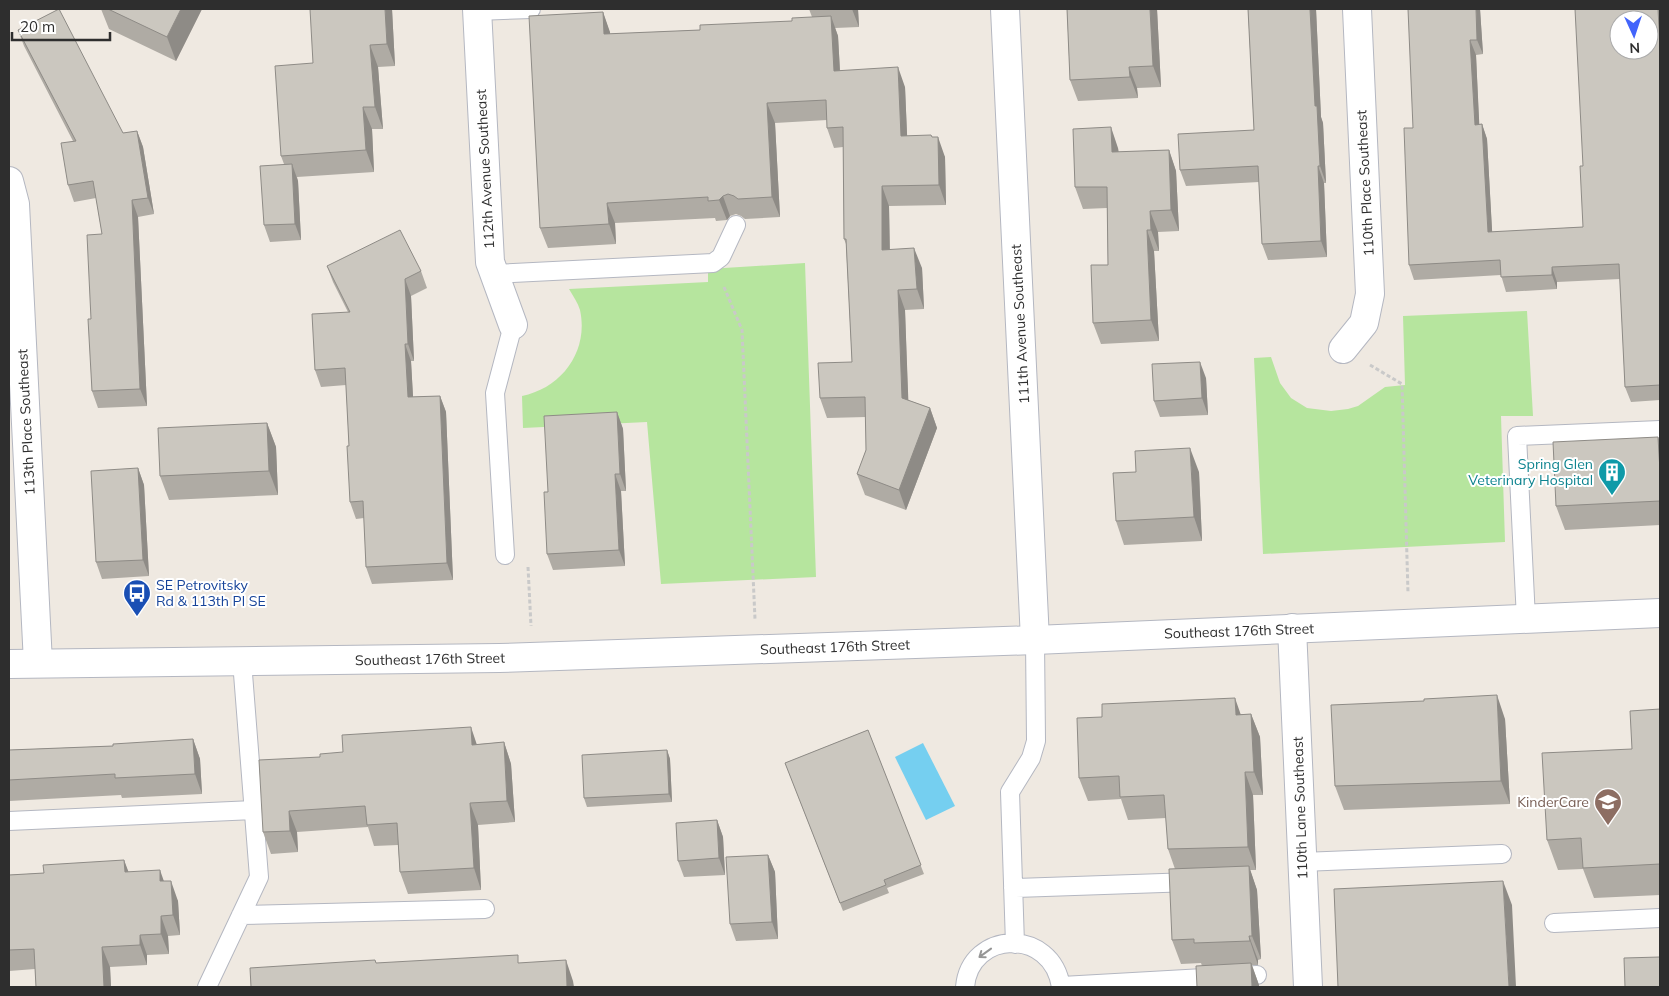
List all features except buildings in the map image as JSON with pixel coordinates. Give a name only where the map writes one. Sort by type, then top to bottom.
[{"type":"street","name":"111th Avenue Southeast","points":[[1005,9],[1035,640]]},
{"type":"street","name":"110th Place Southeast","points":[[1343,349],[1364,323],[1370,294],[1357,9]]},
{"type":"street","name":"112th Avenue Southeast","points":[[477,10],[490,262],[514,325]]},
{"type":"street","name":"113th Place Southeast","points":[[9,181],[15,204],[38,663]]},
{"type":"street","name":"Southeast 176th Street","points":[[9,664],[533,657],[1035,640],[1660,613]]},
{"type":"street","name":"110th Lane Southeast","points":[[1292,628],[1308,987]]},
{"type":"lane","points":[[477,10],[531,9]]},
{"type":"lane","points":[[494,274],[714,263],[721,257],[736,225]]},
{"type":"lane","points":[[505,555],[494,393],[514,325]]},
{"type":"lane","points":[[1526,619],[1517,436],[1660,430]]},
{"type":"lane","points":[[1015,944],[1010,792],[1031,758],[1036,741],[1035,640]]},
{"type":"lane","points":[[206,987],[259,877],[242,661]]},
{"type":"lane","points":[[9,821],[254,810]]},
{"type":"lane","points":[[1302,862],[1502,854]]},
{"type":"lane","points":[[1013,888],[1207,882]]},
{"type":"lane","points":[[241,915],[485,909]]},
{"type":"lane","points":[[1554,923],[1660,918]]},
{"type":"lane","points":[[965,987],[966,978],[974,961],[989,949],[1007,943],[1026,944],[1043,953],[1056,968],[1062,986],[1257,975]]},
{"type":"path","points":[[714,263],[742,330],[756,649]]},
{"type":"path","points":[[1343,349],[1402,384],[1409,624]]},
{"type":"path","points":[[505,555],[527,555],[533,657]]},
{"type":"green space","points":[[805,263],[816,577],[661,584],[647,422],[523,428],[522,396],[536,392],[549,385],[560,376],[576,353],[582,325],[579,307],[569,289],[708,282],[708,269]]},
{"type":"green space","points":[[1527,311],[1533,416],[1501,416],[1505,542],[1263,554],[1254,358],[1271,357],[1280,383],[1291,398],[1307,408],[1331,411],[1348,409],[1358,406],[1385,387],[1405,385],[1403,316]]},
{"type":"water","points":[[923,743],[955,806],[926,820],[895,757]]},
{"type":"place","name":"Spring Glen Veterinary Hospital","points":[[1612,496]]},
{"type":"place","name":"SE Petrovitsky Rd & 113th Pl SE","points":[[137,617]]},
{"type":"place","name":"KinderCare","points":[[1608,826]]}]
